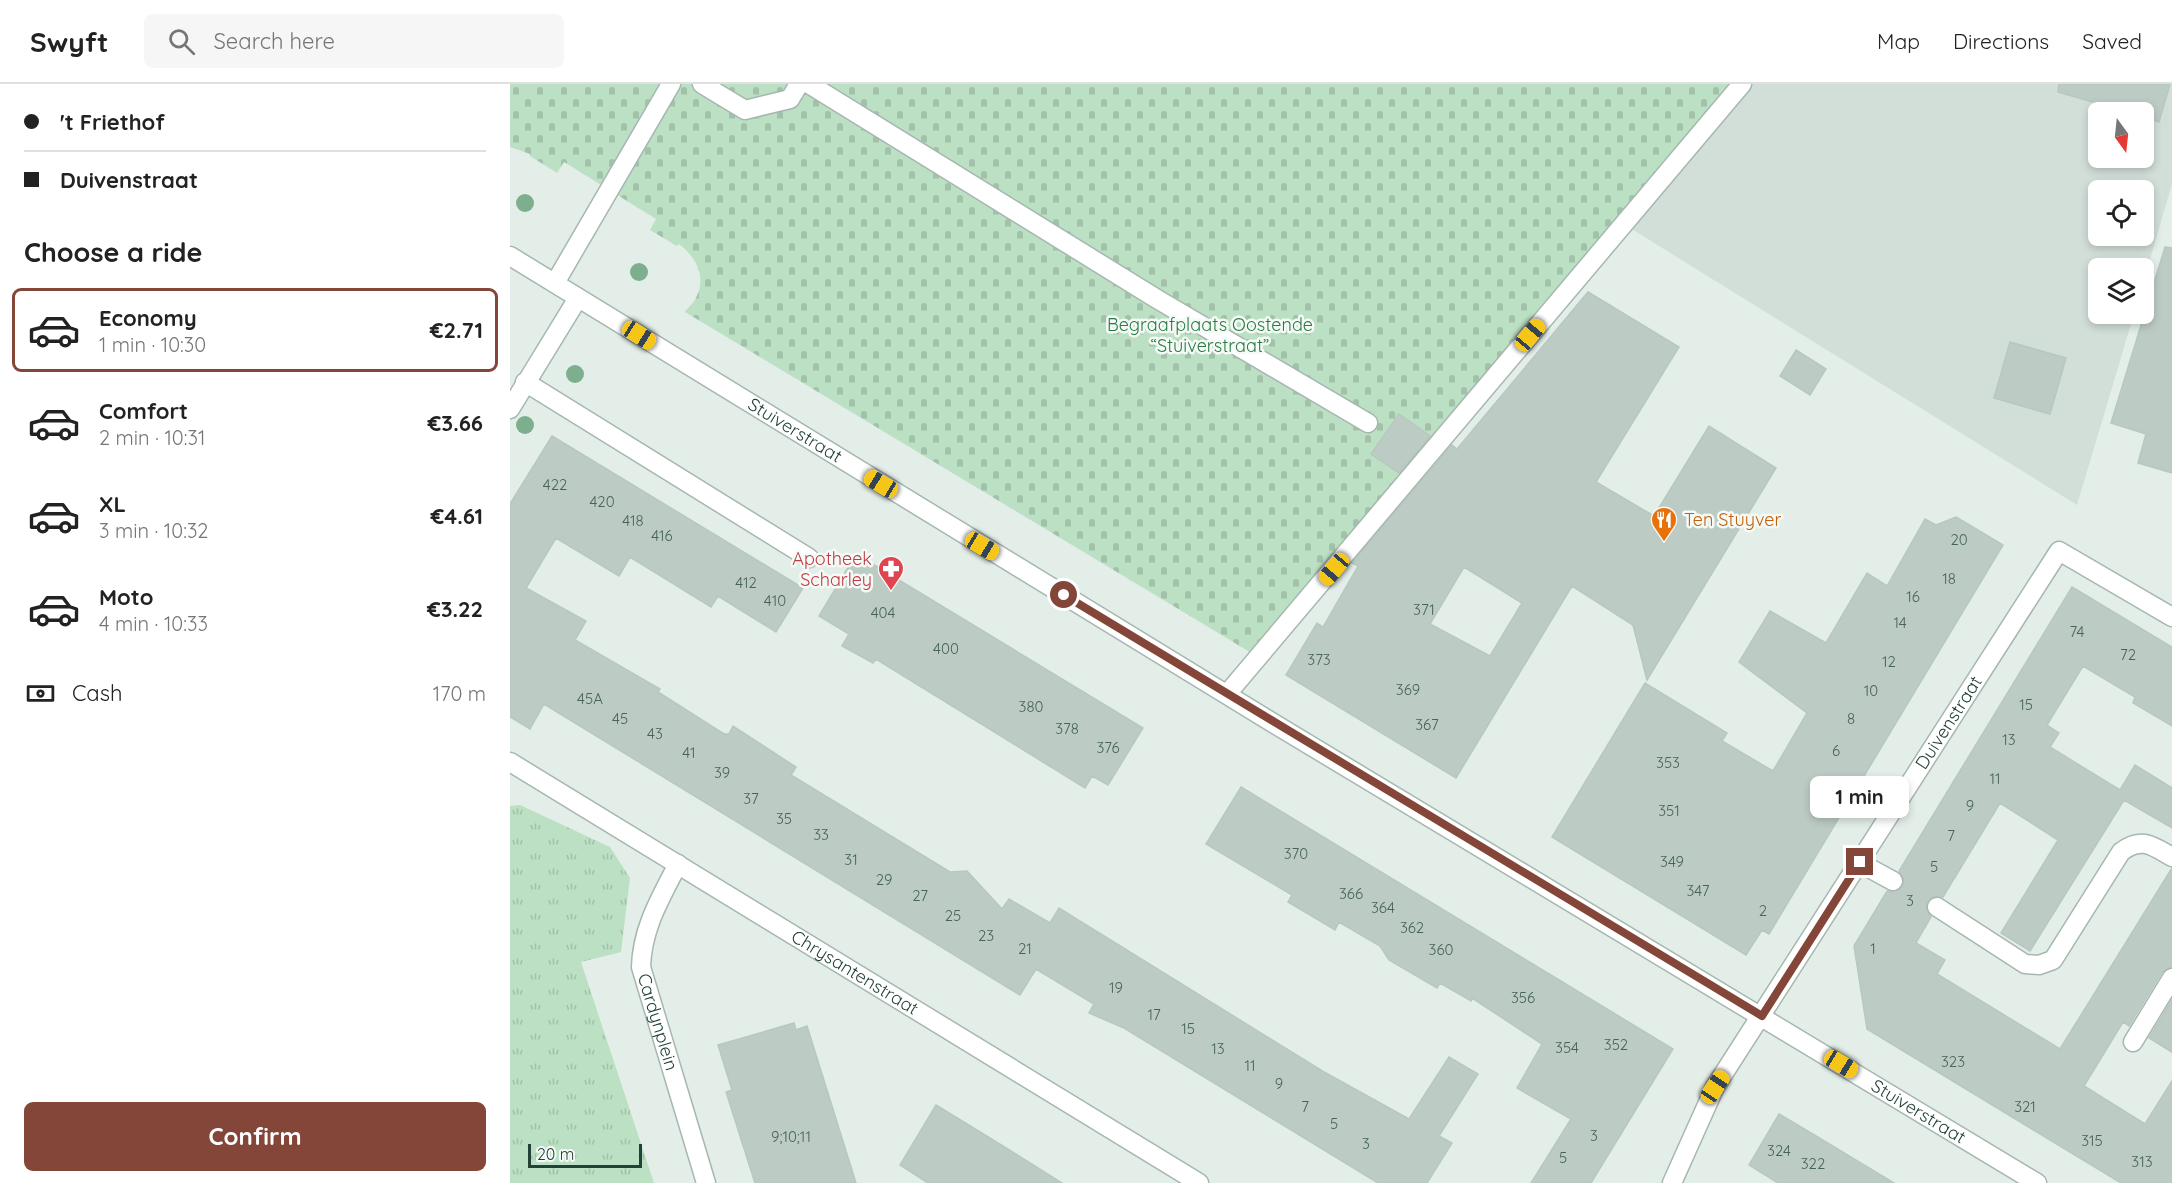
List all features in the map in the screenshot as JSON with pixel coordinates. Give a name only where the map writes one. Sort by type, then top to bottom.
[{"type":"street","points":[[555,283],[671,84]]},
{"type":"street","points":[[702,84],[745,110],[790,99],[799,84]]},
{"type":"street","points":[[809,84],[1157,299],[1368,423]]},
{"type":"street","points":[[1227,694],[1742,84]]},
{"type":"street","name":"Stuiverstraat","points":[[510,256],[1227,694],[2037,1183]]},
{"type":"street","points":[[510,409],[578,298]]},
{"type":"street","points":[[525,382],[809,558]]},
{"type":"street","name":"Duivenstraat","points":[[1672,1183],[1715,1087],[2060,550],[2172,617]]},
{"type":"street","name":"Chrysantenstraat","points":[[510,762],[1199,1183]]},
{"type":"street","points":[[1937,907],[2025,964],[2038,965],[2053,960],[2121,852],[2131,844],[2147,842],[2172,858]]},
{"type":"street","points":[[1860,862],[1893,881]]},
{"type":"street","name":"Cardynplein","points":[[678,864],[649,921],[641,967],[706,1183]]},
{"type":"street","points":[[2133,1042],[2172,978]]},
{"type":"shaded area","points":[[1754,84],[2172,84],[2172,184],[2154,246],[2154,180],[2088,180],[2088,246],[2154,246],[2150,258],[2088,258],[2088,324],[2131,324],[2077,505],[1630,228]]},
{"type":"green space","name":"Begraafplaats Oostende “Stuiverstraat”","points":[[510,84],[1754,84],[1263,660],[685,312],[694,302],[699,290],[700,275],[695,261],[679,244],[677,246],[650,230],[656,219],[564,162],[557,173],[530,154],[510,147]]},
{"type":"green space","points":[[520,805],[610,847],[630,878],[621,952],[581,962],[654,1183],[510,1183],[510,806]]},
{"type":"building","points":[[2059,84],[2170,84],[2159,122],[2154,120],[2154,102],[2092,102],[2058,92]]},
{"type":"building","points":[[2165,247],[2172,248],[2172,473],[2138,463],[2146,434],[2111,423],[2141,324],[2154,324],[2154,283]]},
{"type":"building","points":[[1588,292],[1679,347],[1596,482],[1654,516],[1709,426],[1776,468],[1647,680],[1633,625],[1572,586],[1456,778],[1286,675],[1317,623],[1323,627],[1358,566],[1352,563],[1452,445],[1457,449]],"holes":[[[1464,567],[1522,603],[1490,656],[1430,624]]]},
{"type":"building","points":[[2010,342],[2066,358],[2050,414],[1994,398]]},
{"type":"building","points":[[1796,350],[1826,369],[1810,395],[1780,376]]},
{"type":"building","points":[[1399,414],[1430,436],[1399,473],[1371,454]]},
{"type":"building","points":[[552,436],[803,588],[776,632],[718,596],[711,607],[630,557],[619,576],[556,538],[526,588],[586,621],[575,640],[660,689],[658,692],[724,734],[729,734],[733,726],[796,767],[791,775],[950,872],[967,871],[1002,909],[1009,899],[1050,923],[1059,908],[1324,1072],[1409,1119],[1449,1057],[1478,1074],[1439,1136],[1452,1143],[1427,1183],[1378,1183],[1124,1028],[1089,1013],[1094,1004],[1036,969],[1020,995],[544,704],[530,729],[510,717],[510,504]]},
{"type":"building","points":[[1956,517],[2003,545],[1769,934],[1762,930],[1746,955],[1552,837],[1645,683],[1727,733],[1722,741],[1773,771],[1807,713],[1739,662],[1770,611],[1826,643],[1867,573],[1887,586],[1925,519],[1936,525]]},
{"type":"building","points":[[856,554],[1143,728],[1108,785],[1092,776],[1085,788],[876,659],[873,663],[842,646],[849,634],[819,616]]},
{"type":"building","points":[[2072,587],[2172,647],[2172,726],[2133,703],[2135,697],[2083,666],[2047,725],[2059,733],[2050,747],[2120,790],[2135,765],[2172,788],[2172,828],[2124,800],[2030,951],[2001,933],[2058,840],[2000,803],[1943,897],[1932,897],[1927,901],[1927,912],[1931,917],[1916,943],[1945,960],[1937,974],[2060,1049],[2172,868],[2172,967],[2162,972],[2129,1026],[2123,1022],[2084,1086],[2145,1124],[2172,1081],[2172,1183],[2121,1183],[1867,1029],[1854,946],[1887,891],[1894,892],[1903,887],[1904,880],[1899,871]]},
{"type":"building","points":[[1241,787],[1673,1049],[1591,1183],[1531,1183],[1571,1119],[1517,1088],[1542,1044],[1472,998],[1471,1001],[1440,983],[1437,988],[1389,960],[1380,946],[1339,922],[1335,930],[1288,902],[1292,895],[1206,844]]},
{"type":"building","points":[[2172,1000],[2172,1052],[2149,1038]]},
{"type":"building","points":[[794,1023],[796,1030],[807,1026],[856,1183],[755,1183],[726,1092],[732,1090],[718,1045]]},
{"type":"building","points":[[936,1105],[1062,1183],[928,1183],[900,1165]]},
{"type":"building","points":[[1779,1114],[1894,1183],[1778,1183],[1749,1165]]},
{"type":"place","name":"Ten Stuyver","points":[[1664,543]]},
{"type":"place","name":"Apotheek Scharley","points":[[891,592]]},
{"type":"route","points":[[1064,595],[1762,1016],[1860,862]]}]
